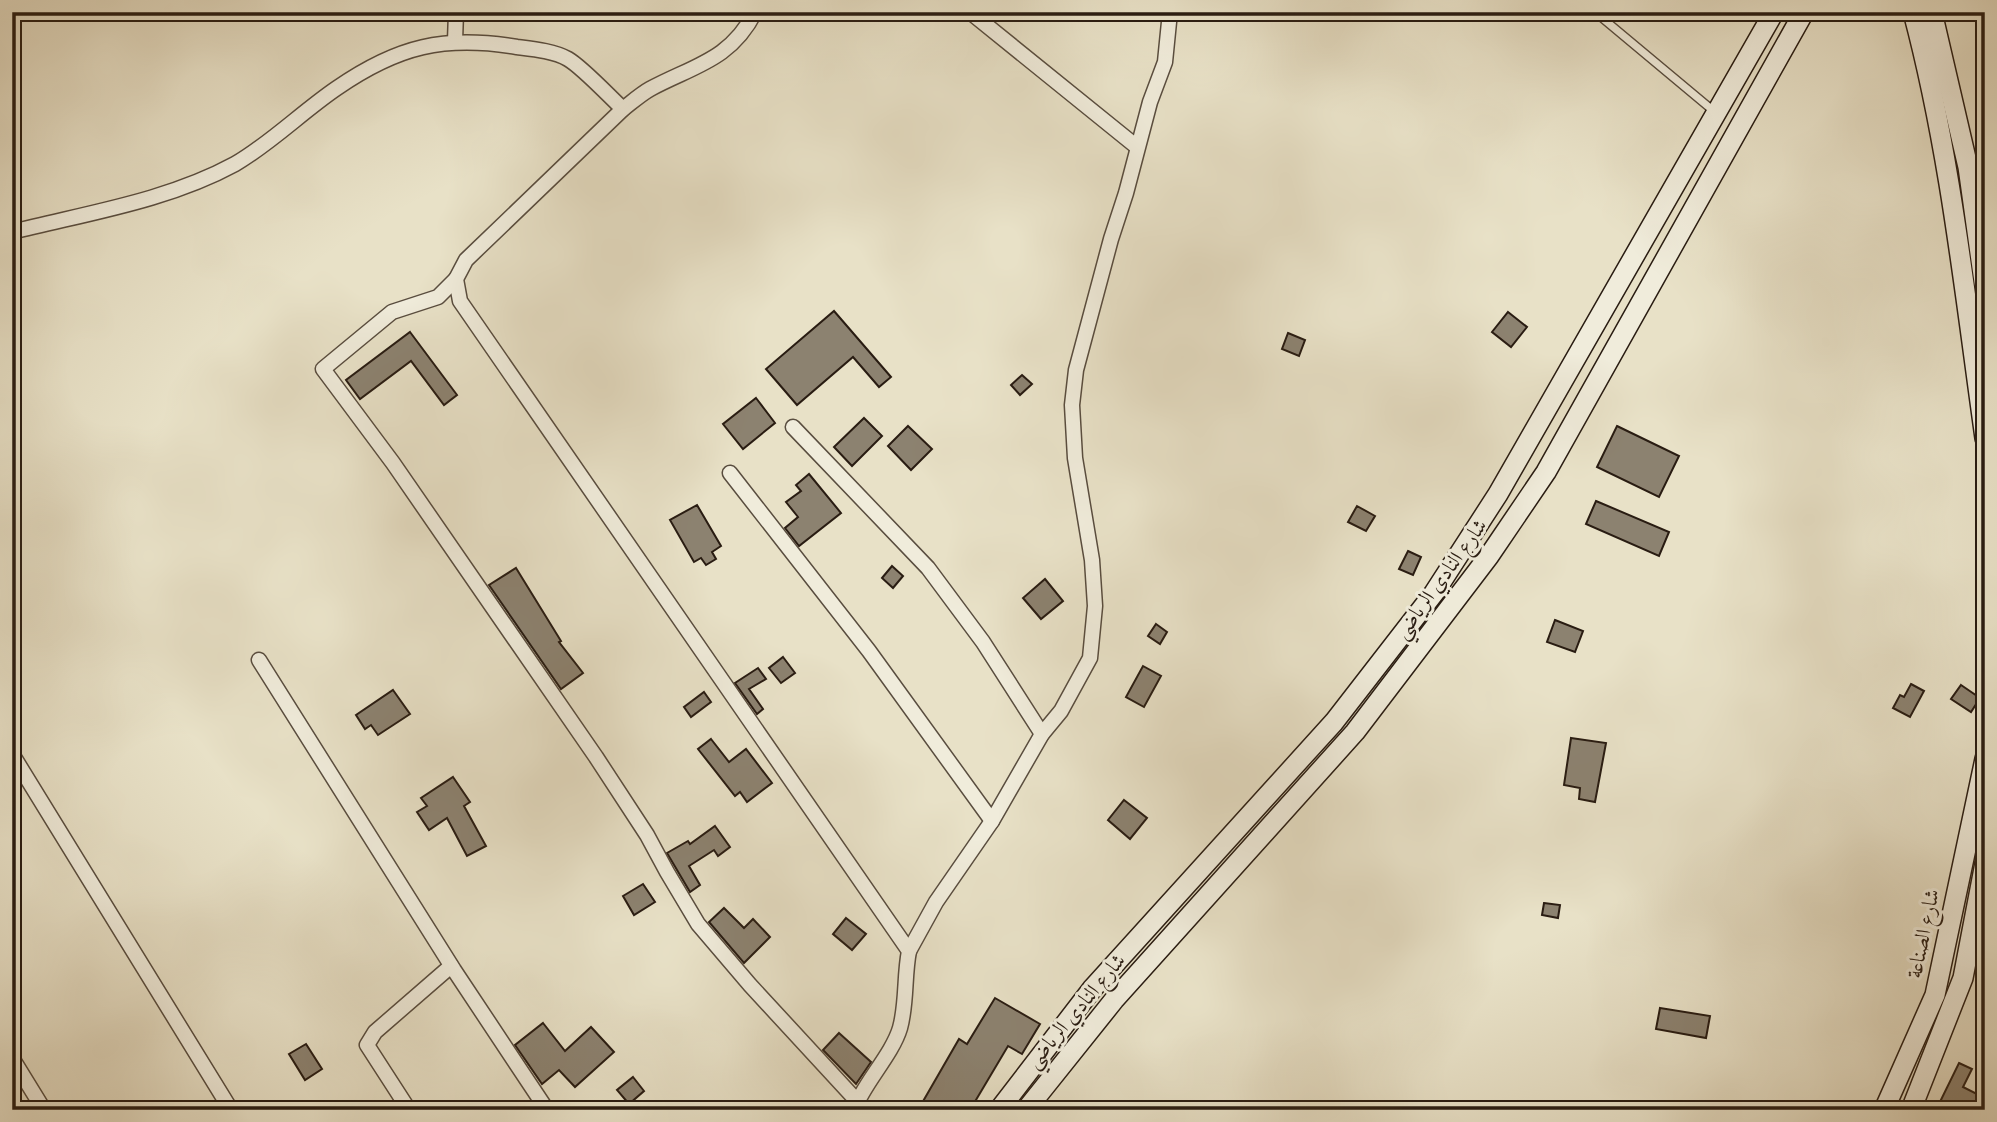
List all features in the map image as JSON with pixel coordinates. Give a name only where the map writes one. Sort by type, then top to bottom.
[{"type":"main road","name":"شارع النادي الرياضي","points":[[1005,1107],[1092,989],[1334,722],[1399,640],[1447,573],[1498,494],[1774,12]]},
{"type":"main road","name":"شارع النادي الرياضي","points":[[1026,1110],[1141,970],[1355,732],[1489,556],[1546,472],[1804,12]]},
{"type":"main road","points":[[1913,12],[1956,223],[1985,438]]},
{"type":"main road","points":[[1932,12],[1968,167],[1985,289]]},
{"type":"main road","points":[[1714,118],[1735,135]]},
{"type":"main road","points":[[1594,327],[1620,339]]},
{"type":"main road","name":"شارع الصناعة","points":[[1884,1110],[1935,995],[1985,760]]},
{"type":"main road","points":[[1911,1110],[1963,978],[1985,863]]},
{"type":"main road","points":[[1124,954],[1141,970]]},
{"type":"street","points":[[455,41],[456,12]]},
{"type":"street","points":[[755,12],[734,41],[711,61],[648,90],[623,109],[466,260],[456,279],[438,297],[392,312],[323,369],[393,463],[596,757],[647,835],[698,923],[856,1105],[900,1030],[909,951],[936,902],[992,821],[1042,734],[1061,711],[1090,658],[1095,606],[1093,572],[1075,458],[1072,405],[1076,370],[1150,102],[1166,62],[1170,12]]},
{"type":"street","points":[[970,12],[1137,147]]},
{"type":"street","points":[[12,232],[152,198],[196,183],[237,162],[338,87],[392,56],[422,45],[455,41],[509,45],[569,59],[623,109]]},
{"type":"street","points":[[456,279],[460,301],[909,951]]},
{"type":"street","points":[[793,427],[928,568],[983,642],[1042,734]]},
{"type":"street","points":[[730,473],[869,651],[992,821]]},
{"type":"street","points":[[259,660],[451,965],[547,1110]]},
{"type":"street","points":[[12,754],[232,1110]]},
{"type":"street","points":[[409,1110],[367,1045],[375,1032],[451,965]]},
{"type":"street","points":[[12,1058],[44,1110]]},
{"type":"lane","points":[[1595,12],[1714,118]]},
{"type":"building","points":[[834,311],[891,377],[879,387],[853,357],[797,405],[766,369]]},
{"type":"building","points":[[1508,312],[1527,327],[1511,347],[1492,332]]},
{"type":"building","points":[[410,332],[457,395],[444,405],[411,361],[360,399],[346,380]]},
{"type":"building","points":[[1288,333],[1305,340],[1299,356],[1282,349]]},
{"type":"building","points":[[1022,375],[1032,384],[1020,395],[1011,385]]},
{"type":"building","points":[[756,398],[775,423],[743,449],[723,424]]},
{"type":"building","points":[[864,418],[882,436],[852,466],[834,447]]},
{"type":"building","points":[[908,426],[932,449],[911,470],[888,446]]},
{"type":"building","points":[[1617,426],[1679,456],[1659,497],[1597,467]]},
{"type":"building","points":[[809,474],[841,513],[799,546],[785,528],[798,517],[786,502],[801,491],[796,485]]},
{"type":"building","points":[[1596,501],[1669,532],[1659,556],[1586,524]]},
{"type":"building","points":[[697,505],[721,546],[712,552],[716,559],[706,565],[701,558],[694,562],[670,520]]},
{"type":"building","points":[[1357,506],[1375,516],[1366,531],[1348,522]]},
{"type":"building","points":[[1408,551],[1421,557],[1413,575],[1399,569]]},
{"type":"building","points":[[892,566],[903,576],[893,588],[882,578]]},
{"type":"building","points":[[516,568],[561,641],[559,642],[583,673],[561,689],[489,585]]},
{"type":"building","points":[[1045,579],[1063,601],[1041,619],[1023,598]]},
{"type":"building","points":[[1555,620],[1583,631],[1575,652],[1547,642]]},
{"type":"building","points":[[1156,624],[1167,632],[1160,644],[1148,636]]},
{"type":"building","points":[[783,657],[795,673],[781,683],[769,668]]},
{"type":"building","points":[[1143,666],[1161,676],[1144,707],[1126,697]]},
{"type":"building","points":[[758,668],[766,679],[749,689],[763,709],[757,714],[735,683]]},
{"type":"building","points":[[1911,684],[1924,691],[1910,717],[1893,708],[1900,695],[1904,697]]},
{"type":"building","points":[[1961,685],[1980,698],[1971,712],[1951,699]]},
{"type":"building","points":[[393,690],[410,714],[378,735],[371,725],[365,729],[356,715]]},
{"type":"building","points":[[704,692],[711,702],[691,717],[684,707]]},
{"type":"building","points":[[1571,738],[1606,743],[1595,802],[1579,799],[1580,788],[1564,785]]},
{"type":"building","points":[[711,739],[729,762],[746,749],[772,783],[747,802],[740,792],[735,796],[698,749]]},
{"type":"building","points":[[453,777],[470,802],[464,806],[486,846],[467,856],[447,818],[429,830],[417,812],[427,806],[421,798]]},
{"type":"building","points":[[1124,800],[1147,818],[1130,839],[1108,820]]},
{"type":"building","points":[[715,826],[730,847],[718,856],[714,850],[689,866],[700,885],[690,892],[667,853],[688,841],[690,844]]},
{"type":"building","points":[[643,884],[655,902],[634,915],[623,896]]},
{"type":"building","points":[[1544,903],[1560,905],[1558,918],[1542,915]]},
{"type":"building","points":[[724,908],[744,928],[753,919],[770,937],[744,963],[709,922]]},
{"type":"building","points":[[846,918],[866,934],[852,950],[833,934]]},
{"type":"building","points":[[995,998],[1040,1024],[1022,1054],[1008,1046],[970,1110],[918,1110],[959,1039],[967,1044]]},
{"type":"building","points":[[1660,1008],[1710,1016],[1706,1038],[1656,1029]]},
{"type":"building","points":[[543,1023],[565,1051],[591,1027],[614,1052],[575,1087],[559,1070],[542,1084],[515,1045]]},
{"type":"building","points":[[839,1033],[871,1062],[856,1084],[823,1050]]},
{"type":"building","points":[[306,1044],[322,1069],[305,1080],[289,1054]]},
{"type":"building","points":[[1959,1063],[1972,1069],[1963,1087],[1985,1098],[1985,1110],[1936,1110]]},
{"type":"building","points":[[633,1077],[644,1091],[629,1104],[617,1090]]}]
